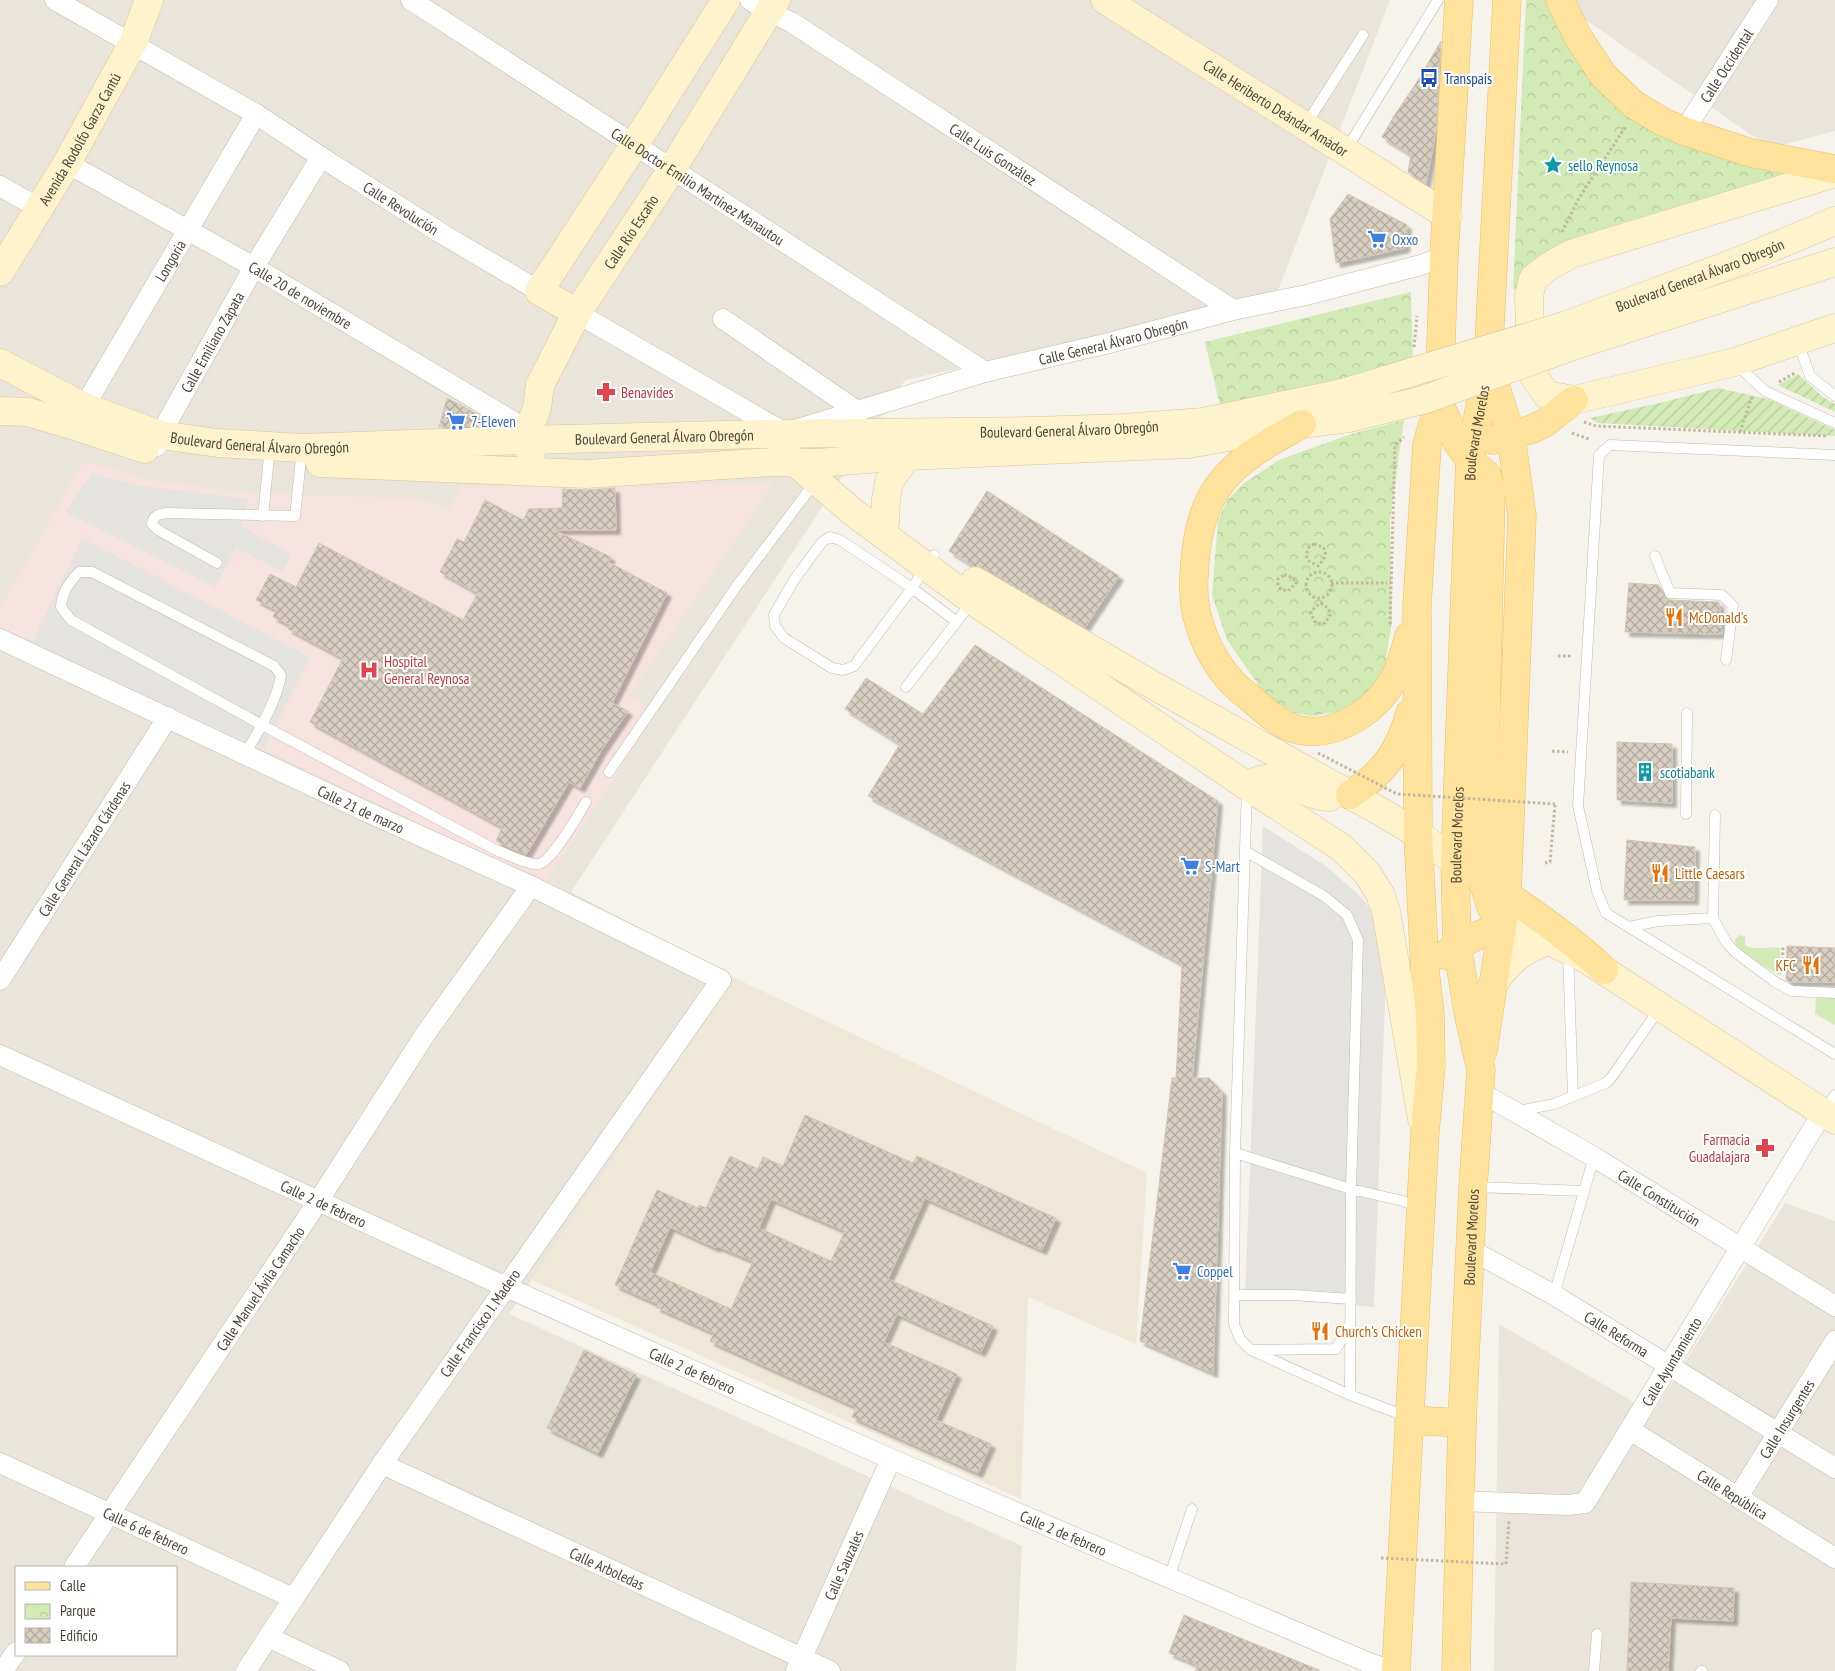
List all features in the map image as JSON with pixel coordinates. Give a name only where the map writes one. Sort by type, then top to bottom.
[{"type":"main road","points":[[539,291],[726,0]]},
{"type":"main road","name":"Calle Heriberto Deándar Amador","points":[[1105,0],[1448,216]]},
{"type":"main road","points":[[1394,1671],[1425,1132],[1431,1065],[1430,1014],[1425,970],[1418,834],[1417,605],[1427,444],[1440,403],[1444,256],[1448,216],[1459,0]]},
{"type":"main road","name":"Boulevard Morelos","points":[[1456,1671],[1462,1423],[1480,1081],[1457,946],[1455,862],[1470,460],[1488,362],[1508,0]]},
{"type":"main road","points":[[1560,0],[1578,37],[1603,75],[1633,104],[1663,122],[1684,131],[1751,153],[1835,168]]},
{"type":"main road","name":"Avenida Rodolfo Garza Cantú","points":[[0,272],[68,163],[133,44],[142,3]]},
{"type":"main road","name":"Calle Río Escaño","points":[[527,435],[537,408],[540,385],[577,313],[672,169],[765,4]]},
{"type":"main road","points":[[1576,410],[1547,395],[1536,378],[1530,328],[1529,296],[1533,280],[1548,267],[1571,254],[1835,173]]},
{"type":"main road","name":"Boulevard General Álvaro Obregón","points":[[1567,336],[1835,221]]},
{"type":"main road","name":"Boulevard General Álvaro Obregón","points":[[1567,336],[1835,262]]},
{"type":"main road","name":"Calle Revolución","points":[[539,291],[577,313]]},
{"type":"main road","points":[[1470,460],[1488,441],[1511,436],[1576,410],[1735,362],[1835,328]]},
{"type":"main road","points":[[1346,405],[1567,336]]},
{"type":"main road","points":[[1480,1081],[1492,986],[1507,895],[1522,516],[1511,436],[1488,362]]},
{"type":"main road","name":"Boulevard General Álvaro Obregón","points":[[0,363],[78,416],[157,444],[269,454],[540,473],[586,474],[763,463],[810,469],[907,456],[1189,444],[1302,424],[1346,405]]},
{"type":"main road","points":[[1440,403],[1457,442],[1470,460],[1487,475],[1491,491],[1482,878],[1491,907],[1502,926]]},
{"type":"main road","name":"Boulevard General Álvaro Obregón","points":[[301,455],[527,435],[766,427],[1033,431],[1124,428],[1202,422],[1346,405]]},
{"type":"main road","points":[[0,411],[78,416]]},
{"type":"main road","points":[[1302,424],[1244,458],[1219,484],[1205,512],[1198,536],[1193,580],[1196,610],[1204,636],[1222,670],[1233,684],[1259,707],[1272,717],[1288,725],[1299,730],[1318,731],[1336,727],[1364,712],[1377,700],[1393,679],[1402,663],[1417,605]]},
{"type":"main road","points":[[766,427],[854,513],[930,560],[1246,786],[1342,848],[1367,873],[1380,894],[1386,911],[1425,1132]]},
{"type":"main road","points":[[527,435],[540,473]]},
{"type":"main road","points":[[886,523],[886,499],[889,482],[907,456]]},
{"type":"main road","points":[[810,469],[886,523],[930,560]]},
{"type":"main road","points":[[978,594],[1151,684],[1418,834],[1455,862],[1482,878],[1558,931],[1604,970]]},
{"type":"main road","points":[[1151,684],[1173,712],[1195,732],[1234,761],[1246,786]]},
{"type":"main road","points":[[1246,786],[1263,779],[1272,779],[1280,780],[1320,797],[1336,798],[1350,795],[1374,778],[1396,751],[1410,714],[1417,685]]},
{"type":"main road","points":[[1425,970],[1457,946],[1502,926],[1531,932],[1604,970],[1661,1007],[1831,1109]]},
{"type":"main road","points":[[1492,986],[1502,970],[1532,946],[1559,945]]},
{"type":"main road","points":[[1409,1420],[1462,1423]]},
{"type":"street","name":"Calle Revolución","points":[[55,0],[256,114],[444,235],[539,291]]},
{"type":"street","name":"Calle Doctor Emilio Martínez Manautou","points":[[411,0],[985,372]]},
{"type":"street","name":"Calle Occidental","points":[[1684,131],[1768,0]]},
{"type":"street","name":"Calle Luis González","points":[[765,4],[1233,310]]},
{"type":"street","name":"Longoria","points":[[78,416],[256,114]]},
{"type":"street","name":"Calle Emiliano Zapata","points":[[157,444],[254,267],[321,157]]},
{"type":"street","name":"Calle 20 de noviembre","points":[[68,163],[254,267],[527,435]]},
{"type":"street","points":[[0,186],[40,208]]},
{"type":"street","name":"Calle General Álvaro Obregón","points":[[766,427],[857,411],[985,372],[1109,343],[1233,310],[1306,295],[1421,265],[1444,256]]},
{"type":"street","name":"Calle Revolución","points":[[577,313],[766,427]]},
{"type":"street","points":[[723,318],[857,411]]},
{"type":"street","name":"Calle 21 de marzo","points":[[0,639],[531,886],[720,980]]},
{"type":"street","name":"Calle General Lázaro Cárdenas","points":[[0,980],[168,717]]},
{"type":"street","name":"Calle Manuel Ávila Camacho","points":[[75,1566],[319,1200],[426,1033],[531,886]]},
{"type":"street","name":"Calle Francisco I. Madero","points":[[246,1671],[382,1464],[720,980]]},
{"type":"street","name":"Calle 2 de febrero","points":[[0,1055],[506,1287],[891,1459],[1369,1663],[1394,1671]]},
{"type":"street","name":"Calle Constitución","points":[[1480,1081],[1514,1112],[1594,1157],[1835,1306]]},
{"type":"street","name":"Calle Ayuntamiento","points":[[1459,1501],[1568,1505],[1585,1503],[1740,1248],[1831,1109]]},
{"type":"street","name":"Calle Reforma","points":[[1471,1250],[1554,1295],[1835,1468]]},
{"type":"street","name":"Calle Insurgentes","points":[[1738,1497],[1835,1341]]},
{"type":"street","name":"Calle República","points":[[1630,1430],[1835,1558]]},
{"type":"street","name":"Calle Sauzales","points":[[799,1665],[891,1459]]},
{"type":"street","name":"Calle 6 de febrero","points":[[0,1463],[293,1598]]},
{"type":"street","name":"Calle Arboledas","points":[[382,1464],[799,1665],[830,1671]]},
{"type":"street","points":[[268,1637],[340,1671]]},
{"type":"street","points":[[3,1671],[15,1653]]},
{"type":"lane","points":[[1344,152],[1438,0]]},
{"type":"lane","points":[[1304,127],[1363,35]]},
{"type":"lane","points":[[1798,342],[1810,376],[1835,396]]},
{"type":"lane","points":[[1735,362],[1765,391],[1835,423]]},
{"type":"lane","points":[[1835,455],[1610,445],[1599,455],[1578,806],[1597,891],[1606,913],[1835,1054]]},
{"type":"lane","points":[[263,516],[269,454]]},
{"type":"lane","points":[[217,563],[158,530],[152,524],[153,519],[157,515],[167,513],[295,516],[301,455]]},
{"type":"lane","points":[[609,772],[736,588],[810,469]]},
{"type":"lane","points":[[930,560],[912,588],[854,666],[843,670],[832,668],[784,638],[775,626],[774,615],[794,580],[822,542],[830,537],[840,540],[912,588],[957,622]]},
{"type":"lane","points":[[1655,556],[1670,593],[1722,595],[1733,606],[1726,660]]},
{"type":"lane","points":[[244,754],[262,725],[273,704],[280,684],[281,675],[274,666],[92,572],[79,572],[68,583],[62,596],[60,607],[71,620],[262,725],[494,849],[532,863],[538,864],[546,860],[566,836],[586,802]]},
{"type":"lane","points":[[906,687],[978,594]]},
{"type":"lane","points":[[1686,814],[1687,714]]},
{"type":"lane","points":[[1246,786],[1235,1153],[1234,1324],[1240,1339],[1251,1350],[1350,1396],[1400,1414],[1409,1420]]},
{"type":"lane","points":[[1715,816],[1713,918],[1726,942],[1734,952],[1792,991],[1835,992]]},
{"type":"lane","points":[[1245,851],[1324,896],[1347,915],[1358,940],[1352,1189],[1350,1396]]},
{"type":"lane","points":[[1629,927],[1658,921],[1713,918]]},
{"type":"lane","points":[[1559,945],[1573,1096]]},
{"type":"lane","points":[[1514,1112],[1546,1107],[1599,1086],[1611,1078],[1661,1007]]},
{"type":"lane","points":[[1235,1153],[1352,1189],[1403,1201],[1422,1208]]},
{"type":"lane","points":[[1554,1295],[1594,1157]]},
{"type":"lane","points":[[1473,1187],[1584,1191]]},
{"type":"lane","points":[[1235,1294],[1351,1299]]},
{"type":"lane","points":[[1251,1350],[1336,1349],[1350,1324]]},
{"type":"lane","points":[[1169,1578],[1192,1509]]},
{"type":"lane","points":[[1594,1671],[1597,1634]]},
{"type":"path","points":[[1560,238],[1579,198],[1628,122]]},
{"type":"path","points":[[1740,432],[1752,394]]},
{"type":"path","points":[[1576,410],[1596,426],[1835,437]]},
{"type":"path","points":[[1572,433],[1590,439]]},
{"type":"path","points":[[1314,544],[1323,547],[1326,553],[1324,560],[1318,566],[1309,561],[1306,555],[1309,546],[1314,544]]},
{"type":"path","points":[[1318,566],[1319,572]]},
{"type":"path","points":[[1319,572],[1328,576],[1331,583],[1330,591],[1321,597],[1312,595],[1306,584],[1309,576],[1319,572]]},
{"type":"path","points":[[1297,582],[1286,591],[1279,587],[1278,582],[1280,577],[1287,575],[1297,582],[1306,584]]},
{"type":"path","points":[[1331,583],[1387,583]]},
{"type":"path","points":[[1321,597],[1321,603],[1329,610],[1330,615],[1325,623],[1319,624],[1314,621],[1311,612],[1321,603]]},
{"type":"path","points":[[1558,656],[1576,656]]},
{"type":"path","points":[[1552,751],[1570,752]]},
{"type":"path","points":[[1318,753],[1397,794],[1555,804],[1550,862],[1545,863]]},
{"type":"path","points":[[1783,946],[1783,986]]},
{"type":"path","points":[[1381,1558],[1506,1564],[1509,1504]]},
{"type":"shaded area","points":[[0,0],[1390,0],[1275,298],[905,380],[571,892],[735,978],[509,1314],[1022,1546],[1016,1671],[0,1671]]},
{"type":"shaded area","points":[[1557,0],[1835,0],[1835,131],[1770,148]]},
{"type":"shaded area","name":"Hospital General Reynosa","points":[[84,461],[150,480],[251,493],[416,499],[451,508],[461,485],[773,484],[629,696],[657,712],[545,883],[229,733],[0,629],[0,609]]},
{"type":"shaded area","points":[[92,473],[141,486],[248,499],[242,527],[292,554],[282,572],[236,548],[215,587],[65,512]]},
{"type":"shaded area","points":[[82,538],[310,657],[264,749],[32,643]]},
{"type":"shaded area","points":[[1263,826],[1326,866],[1362,898],[1375,916],[1386,971],[1374,1307],[1245,1297]]},
{"type":"shaded area","points":[[735,978],[1147,1173],[1136,1344],[1028,1297],[1021,1499],[532,1280]]},
{"type":"shaded area","points":[[1785,1203],[1835,1221],[1835,1671],[1494,1671],[1499,1324],[1653,1413]]},
{"type":"green space","points":[[1526,0],[1547,0],[1614,95],[1786,169],[1792,180],[1533,275],[1513,290]]},
{"type":"green space","points":[[1411,292],[1413,366],[1222,414],[1205,342]]},
{"type":"green space","points":[[1798,374],[1823,397],[1835,404],[1835,412],[1778,385]]},
{"type":"green space","points":[[1718,388],[1768,399],[1835,430],[1835,436],[1597,423],[1590,418],[1664,402]]},
{"type":"green space","points":[[1404,420],[1390,520],[1392,622],[1382,683],[1362,699],[1336,712],[1311,716],[1295,713],[1267,697],[1227,640],[1212,595],[1218,520],[1227,501],[1243,484],[1279,460],[1351,434]]},
{"type":"green space","points":[[1740,935],[1745,937],[1745,945],[1749,947],[1780,948],[1781,976],[1734,946],[1736,938]]},
{"type":"green space","points":[[1816,998],[1835,998],[1835,1025],[1815,1014]]},
{"type":"building","points":[[1441,41],[1436,129],[1426,184],[1408,172],[1411,155],[1382,137]]},
{"type":"building","points":[[1348,194],[1407,225],[1405,248],[1336,263],[1330,219]]},
{"type":"building","name":"7-Eleven","points":[[447,398],[475,413],[471,426],[439,427]]},
{"type":"building","points":[[615,488],[616,530],[554,530],[611,557],[608,562],[667,593],[612,703],[628,711],[601,751],[580,788],[569,782],[526,855],[496,841],[502,827],[310,722],[343,658],[288,629],[290,625],[273,617],[276,610],[256,600],[270,574],[296,587],[319,543],[463,620],[478,593],[440,572],[457,539],[464,542],[485,500],[523,520],[529,509],[562,508],[563,489]]},
{"type":"building","points":[[987,491],[1119,576],[1085,627],[983,568],[973,566],[949,551]]},
{"type":"building","name":"McDonald's","points":[[1629,583],[1659,585],[1664,597],[1669,600],[1719,602],[1722,634],[1625,632]]},
{"type":"building","points":[[975,645],[1218,801],[1192,1078],[1209,1078],[1222,1092],[1213,1373],[1140,1341],[1172,1078],[1176,1078],[1182,964],[868,796],[900,744],[845,709],[866,678],[923,714]]},
{"type":"building","name":"scotiabank","points":[[1617,742],[1672,744],[1672,803],[1617,800]]},
{"type":"building","name":"Little Caesars","points":[[1627,840],[1695,847],[1694,900],[1624,900]]},
{"type":"building","name":"KFC","points":[[1787,946],[1835,948],[1835,982],[1790,982],[1786,980]]},
{"type":"building","points":[[805,1115],[913,1163],[917,1156],[1056,1218],[1042,1250],[925,1198],[888,1279],[993,1326],[981,1352],[897,1314],[884,1342],[957,1374],[936,1420],[991,1444],[978,1473],[852,1417],[856,1407],[710,1341],[714,1333],[656,1307],[658,1304],[615,1285],[657,1190],[698,1208],[699,1205],[706,1208],[730,1156],[758,1169],[763,1157],[783,1166]],"holes":[[[771,1199],[845,1231],[831,1261],[759,1228]],[[670,1227],[716,1248],[717,1246],[753,1261],[731,1309],[650,1272]]]},
{"type":"building","points":[[584,1350],[636,1375],[598,1453],[547,1428]]},
{"type":"building","points":[[1631,1582],[1734,1588],[1733,1621],[1671,1618],[1668,1671],[1627,1671]]},
{"type":"building","points":[[1184,1615],[1319,1671],[1195,1671],[1198,1665],[1169,1653]]},
{"type":"place","name":"Transpais","points":[[1429,78]]},
{"type":"place","name":"sello Reynosa","points":[[1553,165]]},
{"type":"place","name":"Oxxo","points":[[1377,239]]},
{"type":"place","name":"Benavides","points":[[606,392]]},
{"type":"place","name":"7-Eleven","points":[[456,421]]},
{"type":"place","name":"McDonald's","points":[[1674,617]]},
{"type":"place","name":"Hospital General Reynosa","points":[[369,670]]},
{"type":"place","name":"scotiabank","points":[[1645,772]]},
{"type":"place","name":"S-Mart","points":[[1190,866]]},
{"type":"place","name":"Little Caesars","points":[[1660,873]]},
{"type":"place","name":"KFC","points":[[1811,965]]},
{"type":"place","name":"Farmacia Guadalajara","points":[[1765,1148]]},
{"type":"place","name":"Coppel","points":[[1182,1271]]},
{"type":"place","name":"Church's Chicken","points":[[1320,1331]]}]
